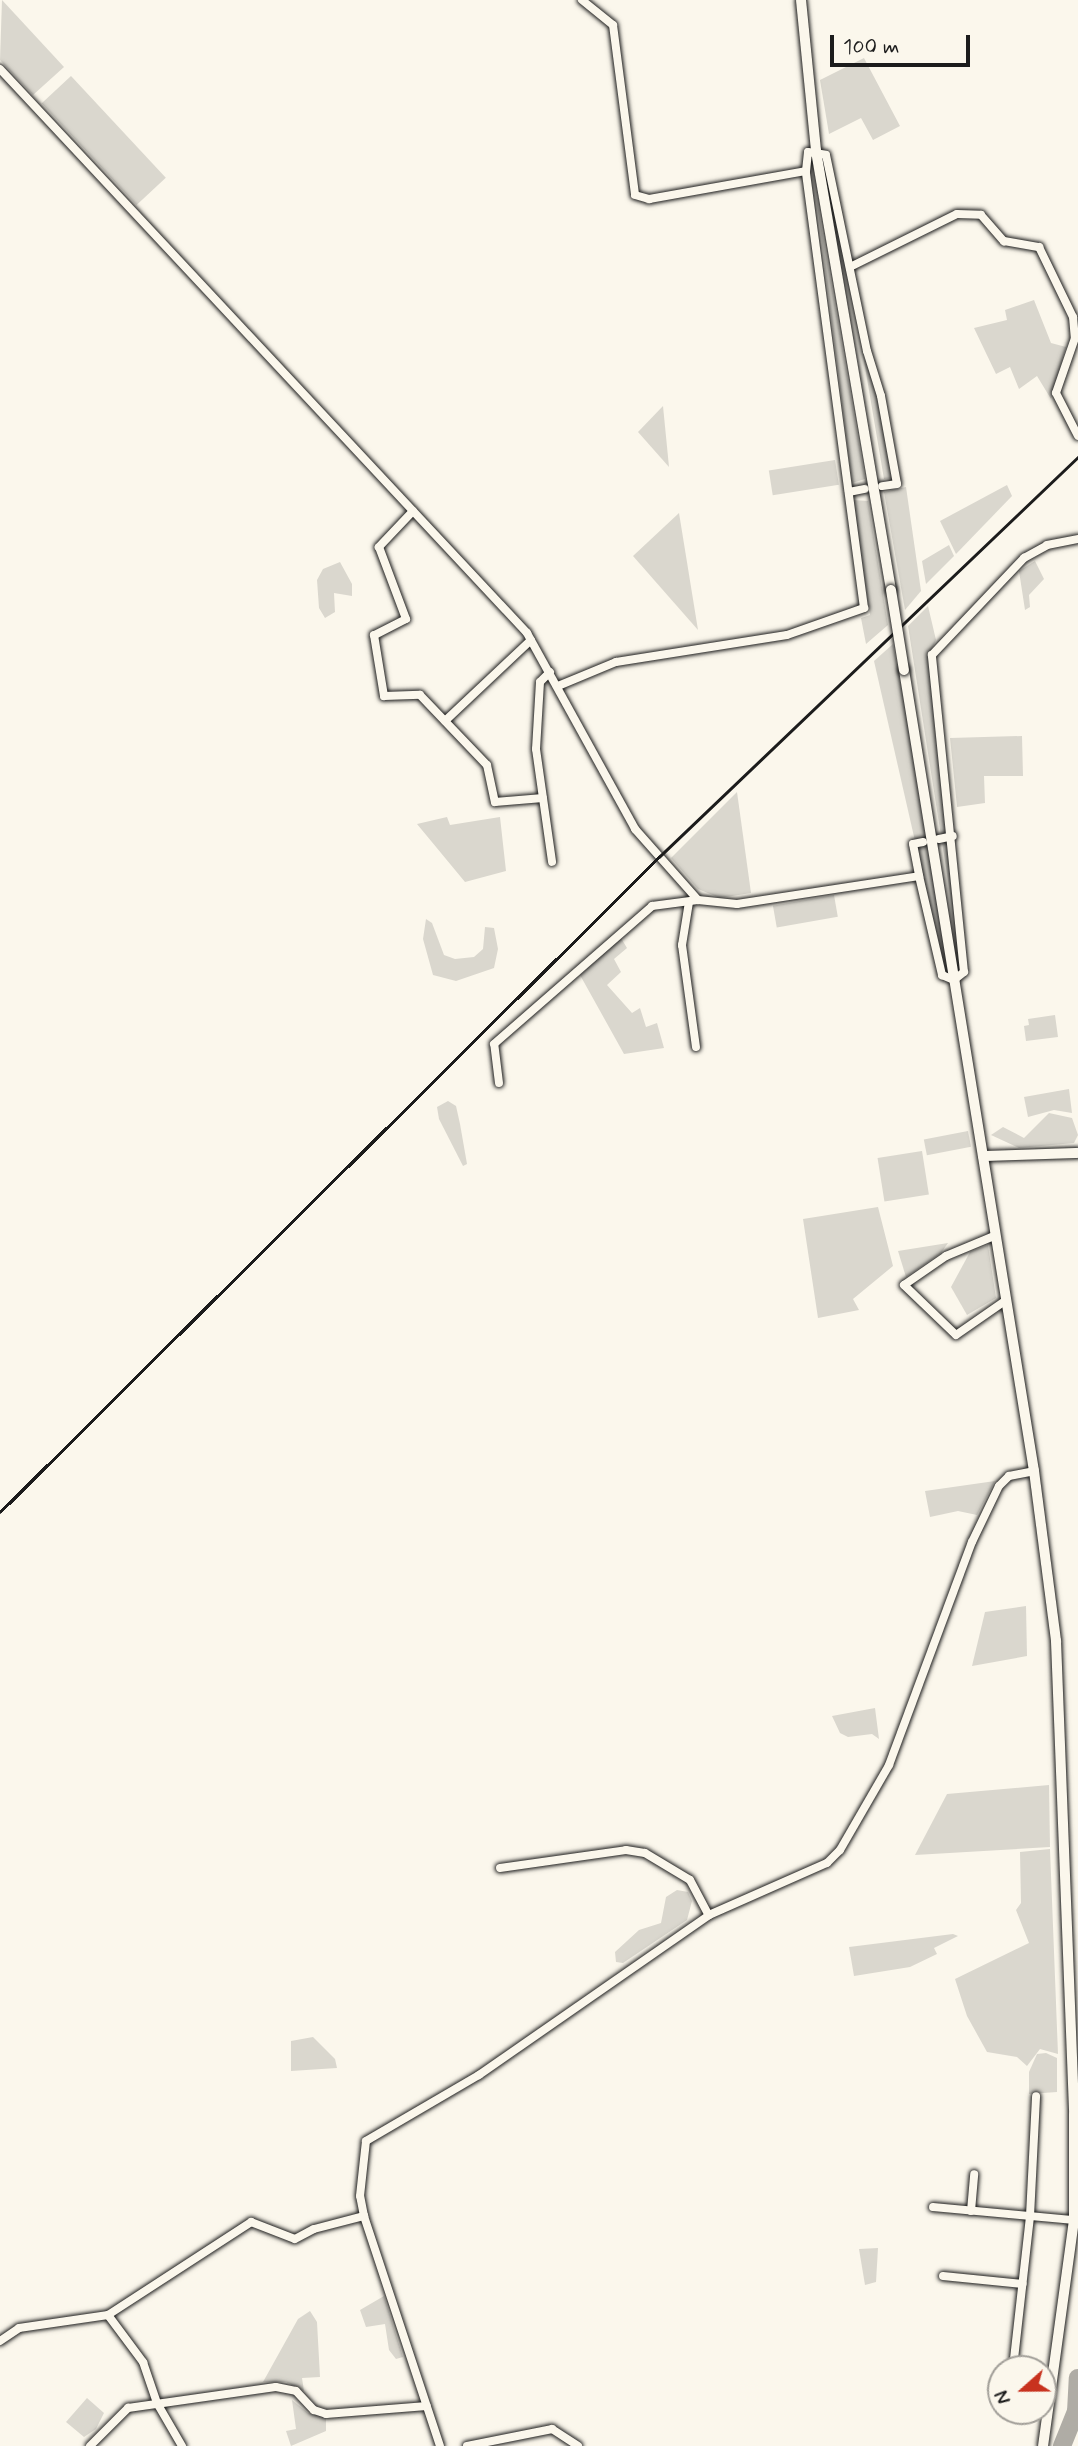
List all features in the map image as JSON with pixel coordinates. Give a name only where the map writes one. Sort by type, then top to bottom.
[{"type":"street","points":[[582,0],[613,25],[635,195],[649,199],[806,171]]},
{"type":"street","points":[[801,0],[816,150],[891,590],[1034,1471],[1056,1642],[1074,2114],[1074,2220],[1043,2446]]},
{"type":"street","points":[[0,69],[531,640],[635,829],[693,901]]},
{"type":"street","points":[[558,686],[616,662],[787,635],[864,608],[806,171],[808,152],[816,150],[827,155],[881,396],[897,484],[882,486]]},
{"type":"street","points":[[850,267],[872,260],[957,214],[981,215],[1004,241],[1039,247],[1073,317],[1075,338],[1056,393],[1078,436]]},
{"type":"street","points":[[849,492],[866,489]]},
{"type":"street","points":[[413,511],[379,547],[406,619],[374,635],[384,696],[414,692],[487,765],[495,802],[543,798]]},
{"type":"street","points":[[954,980],[964,972],[953,836],[932,655],[1024,558],[1047,545],[1078,539]]},
{"type":"street","points":[[444,721],[531,640]]},
{"type":"street","points":[[550,672],[540,682],[536,716],[552,862]]},
{"type":"street","points":[[939,839],[953,836]]},
{"type":"street","points":[[923,842],[913,844],[919,876],[942,975],[954,980]]},
{"type":"street","points":[[499,1083],[494,1044],[652,906],[693,901],[737,904],[919,876]]},
{"type":"street","points":[[693,901],[682,945],[696,1047]]},
{"type":"street","points":[[983,1156],[1078,1153]]},
{"type":"street","points":[[994,1236],[946,1256],[904,1285],[956,1335],[1005,1301]]},
{"type":"street","points":[[440,2446],[364,2216],[360,2196],[366,2141],[478,2075],[709,1915],[751,1893],[805,1876],[840,1850],[889,1765],[972,1542],[999,1486],[1009,1476],[1034,1471]]},
{"type":"street","points":[[500,1868],[626,1850],[645,1853],[690,1880],[709,1915]]},
{"type":"street","points":[[1015,2355],[1030,2216],[1036,2096]]},
{"type":"street","points":[[971,2210],[974,2174]]},
{"type":"street","points":[[933,2207],[1074,2220]]},
{"type":"street","points":[[0,2341],[19,2328],[108,2315],[251,2222],[295,2239],[364,2216]]},
{"type":"street","points":[[943,2276],[1023,2284]]},
{"type":"street","points":[[108,2315],[143,2362],[157,2403],[182,2446]]},
{"type":"street","points":[[90,2446],[123,2410],[276,2387],[296,2391],[314,2410],[326,2414],[427,2406]]},
{"type":"street","points":[[467,2446],[552,2429],[578,2446]]},
{"type":"shaded area","points":[[2,0],[64,67],[33,95],[0,60]]},
{"type":"shaded area","points":[[864,58],[900,126],[873,140],[861,118],[829,134],[820,80]]},
{"type":"shaded area","points":[[71,76],[166,178],[137,205],[42,103]]},
{"type":"shaded area","points":[[816,195],[865,479],[852,483]]},
{"type":"shaded area","points":[[1034,300],[1051,343],[1066,347],[1051,399],[1037,376],[1019,389],[1010,367],[996,374],[974,328],[1007,320],[1005,310]]},
{"type":"shaded area","points":[[863,355],[879,400],[893,478],[884,479]]},
{"type":"shaded area","points":[[663,406],[669,467],[638,432]]},
{"type":"shaded area","points":[[835,460],[839,485],[773,495],[769,470]]},
{"type":"shaded area","points":[[1007,485],[1012,496],[956,554],[940,521]]},
{"type":"shaded area","points":[[906,487],[921,591],[905,610],[884,492]]},
{"type":"shaded area","points":[[853,500],[868,501],[888,625],[866,644],[861,618],[870,615]]},
{"type":"shaded area","points":[[679,513],[698,630],[633,556]]},
{"type":"shaded area","points":[[949,545],[954,556],[926,584],[922,561]]},
{"type":"shaded area","points":[[1035,561],[1044,579],[1029,595],[1030,607],[1025,610],[1019,571]]},
{"type":"shaded area","points":[[340,562],[352,584],[352,596],[334,593],[335,612],[325,618],[319,608],[317,580],[323,569]]},
{"type":"shaded area","points":[[928,606],[936,640],[929,655],[958,944],[908,626]]},
{"type":"shaded area","points":[[893,644],[926,839],[915,841],[874,661]]},
{"type":"shaded area","points":[[1022,736],[1023,776],[984,776],[985,803],[957,807],[950,738]]},
{"type":"shaded area","points":[[737,792],[751,893],[720,898],[698,889],[671,858]]},
{"type":"shaded area","points":[[447,817],[450,825],[500,817],[506,871],[465,882],[417,824]]},
{"type":"shaded area","points":[[928,844],[947,968],[946,971],[916,847]]},
{"type":"shaded area","points":[[834,895],[838,917],[777,927],[773,906]]},
{"type":"shaded area","points":[[426,919],[432,923],[444,955],[455,959],[474,957],[483,949],[485,927],[494,928],[498,949],[494,968],[456,981],[433,975],[423,939]]},
{"type":"shaded area","points":[[621,938],[627,948],[614,959],[621,972],[607,985],[632,1013],[640,1008],[646,1027],[657,1023],[664,1048],[624,1054],[580,975]]},
{"type":"shaded area","points":[[1055,1015],[1058,1037],[1026,1041],[1024,1026],[1029,1025],[1028,1019]]},
{"type":"shaded area","points":[[1069,1089],[1072,1113],[1054,1110],[1028,1117],[1024,1097]]},
{"type":"shaded area","points":[[448,1101],[456,1106],[467,1164],[463,1166],[439,1119],[437,1107]]},
{"type":"shaded area","points":[[1049,1113],[1072,1118],[1078,1135],[1074,1143],[1019,1148],[991,1135],[1003,1127],[1024,1138]]},
{"type":"shaded area","points":[[968,1131],[971,1147],[927,1155],[924,1140]]},
{"type":"shaded area","points":[[922,1151],[929,1194],[884,1201],[878,1158]]},
{"type":"shaded area","points":[[878,1207],[893,1266],[853,1299],[859,1310],[818,1318],[803,1219]]},
{"type":"shaded area","points":[[948,1243],[941,1253],[906,1277],[898,1251]]},
{"type":"shaded area","points":[[988,1245],[996,1298],[967,1315],[951,1287],[970,1252]]},
{"type":"shaded area","points":[[995,1481],[977,1515],[958,1511],[930,1517],[925,1491]]},
{"type":"shaded area","points":[[1026,1606],[1027,1656],[972,1666],[985,1612]]},
{"type":"shaded area","points":[[875,1708],[879,1739],[872,1734],[848,1737],[840,1733],[832,1716]]},
{"type":"shaded area","points":[[1049,1785],[1050,1847],[915,1855],[947,1794]]},
{"type":"shaded area","points":[[1050,1849],[1058,2054],[1040,2049],[1027,2066],[1017,2057],[987,2052],[967,2016],[955,1979],[1029,1943],[1016,1910],[1021,1903],[1020,1852]]},
{"type":"shaded area","points":[[677,1890],[688,1892],[692,1901],[687,1920],[623,1963],[616,1962],[615,1952],[639,1930],[661,1923],[666,1897]]},
{"type":"shaded area","points":[[953,1934],[958,1936],[934,1948],[937,1954],[910,1967],[854,1976],[849,1947]]},
{"type":"shaded area","points":[[313,2037],[335,2059],[337,2068],[291,2071],[291,2041]]},
{"type":"shaded area","points":[[1046,2053],[1057,2058],[1057,2092],[1029,2094],[1029,2072],[1037,2054]]},
{"type":"shaded area","points":[[878,2248],[876,2282],[865,2285],[859,2249]]},
{"type":"shaded area","points":[[384,2296],[403,2357],[396,2359],[389,2350],[385,2324],[366,2327],[360,2310]]},
{"type":"shaded area","points":[[310,2311],[317,2322],[320,2377],[302,2378],[304,2391],[286,2382],[263,2382],[298,2319]]},
{"type":"shaded area","points":[[87,2398],[104,2413],[96,2429],[84,2437],[66,2422]]},
{"type":"shaded area","points":[[292,2400],[308,2413],[326,2417],[326,2431],[291,2446],[286,2431],[296,2429]]},
{"type":"waterway","points":[[1062,2446],[1076,2412],[1078,2378]]},
{"type":"railway","points":[[0,1512],[659,857],[1078,457]]}]
